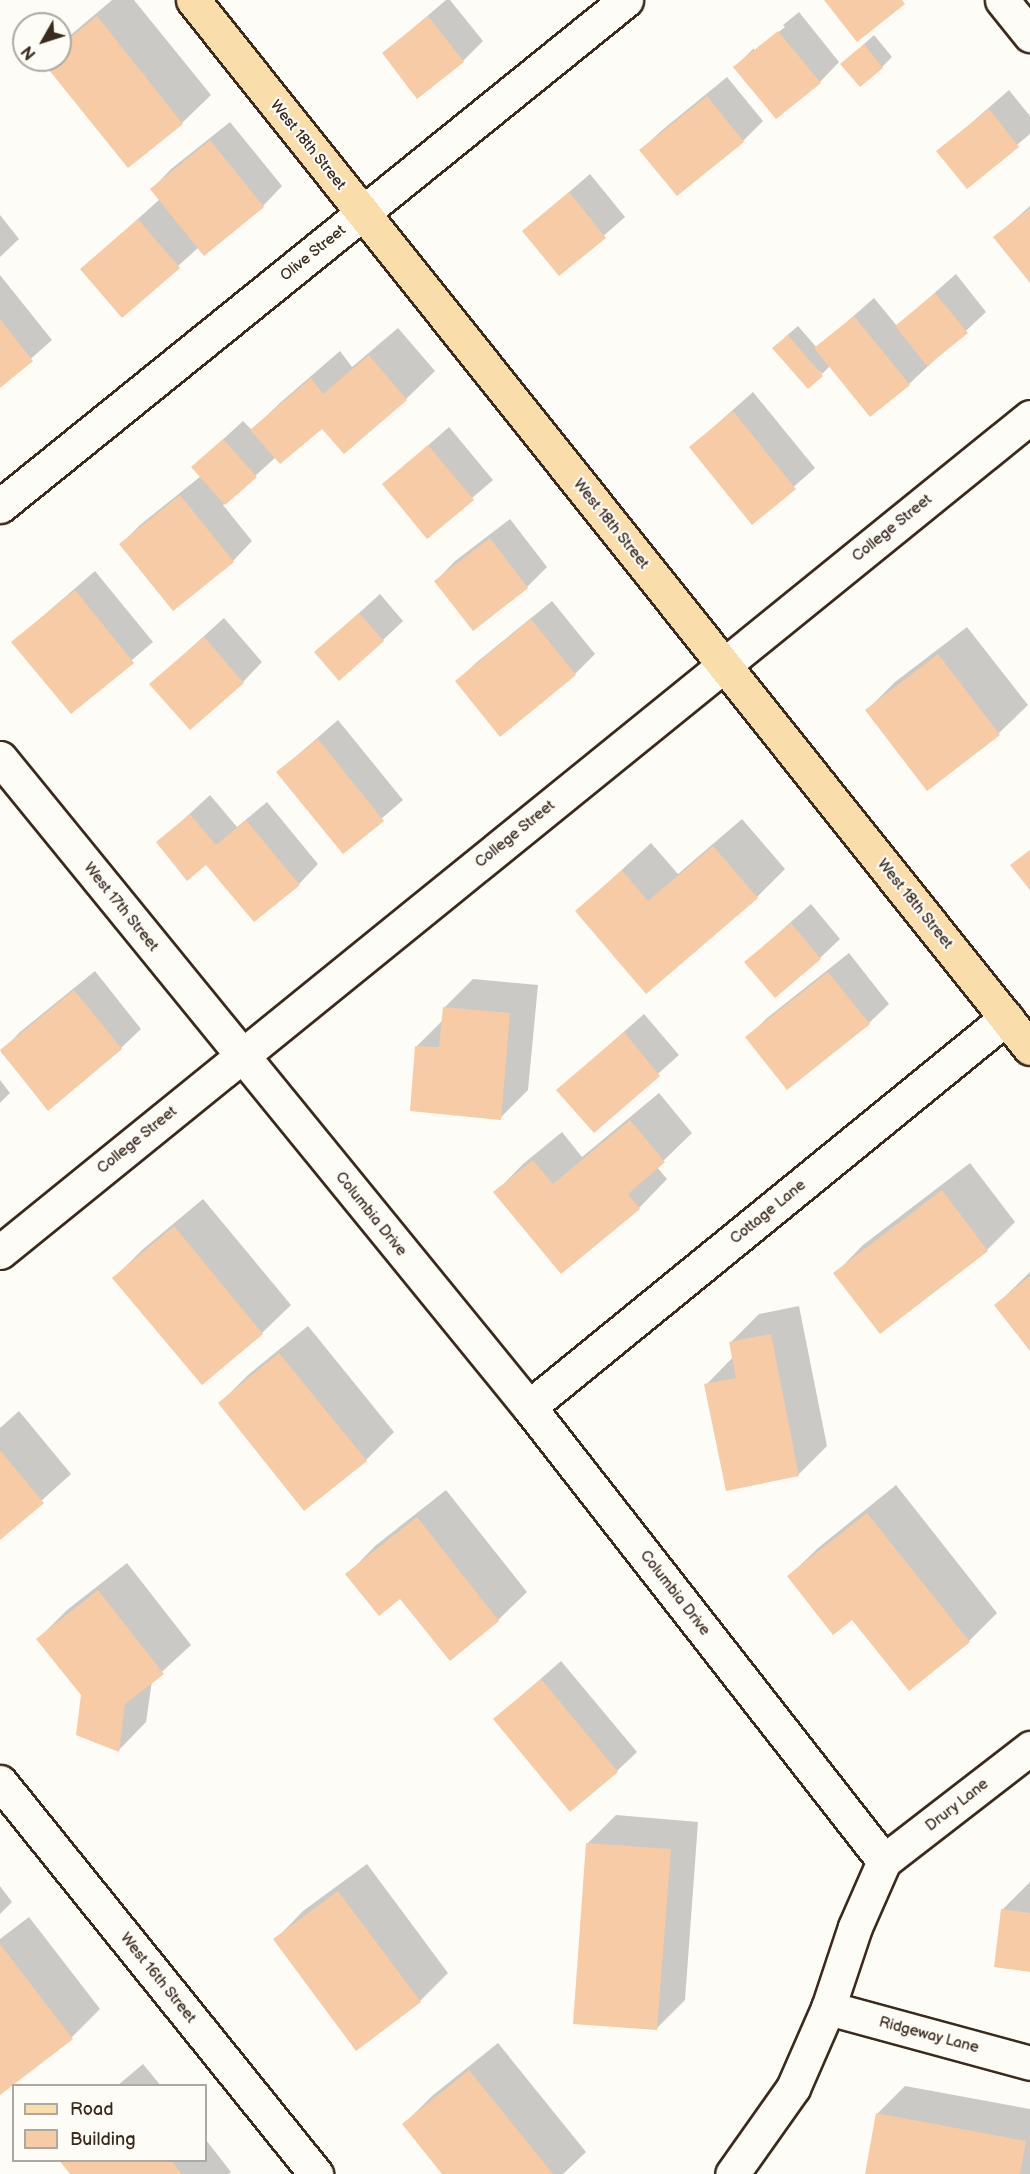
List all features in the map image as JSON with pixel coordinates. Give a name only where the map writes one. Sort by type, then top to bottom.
[{"type":"main road","name":"West 18th Street","points":[[193,0],[1030,1048]]},
{"type":"street","name":"Olive Street","points":[[0,506],[626,0]]},
{"type":"street","points":[[1002,0],[1030,35]]},
{"type":"street","name":"College Street","points":[[0,1252],[1030,417]]},
{"type":"street","name":"West 17th Street","points":[[0,758],[242,1056]]},
{"type":"street","name":"Cottage Lane","points":[[529,1407],[1006,1018]]},
{"type":"street","name":"Columbia Drive","points":[[242,1056],[529,1407],[884,1861]]},
{"type":"street","name":"Drury Lane","points":[[884,1861],[1030,1748]]},
{"type":"street","name":"West 16th Street","points":[[0,1782],[316,2174]]},
{"type":"street","points":[[732,2174],[793,2088],[828,2008],[855,1927],[884,1861]]},
{"type":"street","name":"Ridgeway Lane","points":[[828,2008],[1030,2063]]},
{"type":"building","points":[[824,0],[902,0],[905,4],[857,42]]},
{"type":"building","points":[[97,16],[183,124],[128,168],[51,72],[72,72],[72,36]]},
{"type":"building","points":[[428,16],[464,62],[417,99],[382,53]]},
{"type":"building","points":[[778,31],[821,83],[776,119],[733,67]]},
{"type":"building","points":[[864,44],[883,68],[860,87],[840,64]]},
{"type":"building","points":[[707,96],[744,142],[677,196],[639,150]]},
{"type":"building","points":[[989,109],[1019,147],[967,189],[936,151]]},
{"type":"building","points":[[210,140],[264,207],[204,256],[150,189]]},
{"type":"building","points":[[569,192],[606,238],[559,276],[522,231]]},
{"type":"building","points":[[1030,208],[1030,283],[993,237]]},
{"type":"building","points":[[138,219],[180,268],[122,318],[80,269]]},
{"type":"building","points":[[935,293],[968,333],[927,366],[895,326]]},
{"type":"building","points":[[854,316],[910,385],[870,417],[814,348]]},
{"type":"building","points":[[0,319],[33,361],[0,388]]},
{"type":"building","points":[[788,335],[823,376],[808,389],[772,348]]},
{"type":"building","points":[[369,355],[407,400],[344,454],[322,429],[280,464],[250,430],[311,378],[323,394]]},
{"type":"building","points":[[733,411],[796,489],[752,525],[689,447]]},
{"type":"building","points":[[223,439],[257,477],[225,505],[191,467]]},
{"type":"building","points":[[428,445],[474,500],[427,539],[382,484]]},
{"type":"building","points":[[180,495],[234,562],[173,611],[119,544]]},
{"type":"building","points":[[490,538],[528,588],[473,631],[434,581]]},
{"type":"building","points":[[75,590],[134,663],[71,714],[11,642]]},
{"type":"building","points":[[359,613],[384,641],[339,681],[314,652]]},
{"type":"building","points":[[531,619],[576,675],[500,737],[455,681]]},
{"type":"building","points":[[204,637],[244,683],[190,730],[149,684]]},
{"type":"building","points":[[938,654],[1000,735],[927,791],[865,710]]},
{"type":"building","points":[[318,739],[384,821],[343,854],[276,772]]},
{"type":"building","points":[[190,814],[216,845],[246,820],[300,885],[254,922],[206,865],[187,881],[156,842]]},
{"type":"building","points":[[713,846],[758,898],[646,994],[575,911],[622,870],[648,901]]},
{"type":"building","points":[[1030,850],[1030,890],[1010,865]]},
{"type":"building","points":[[791,923],[821,959],[775,998],[744,962]]},
{"type":"building","points":[[828,972],[870,1024],[787,1090],[745,1037]]},
{"type":"building","points":[[74,990],[122,1049],[48,1111],[0,1050]]},
{"type":"building","points":[[443,1007],[510,1013],[501,1120],[410,1111],[415,1046],[439,1047]]},
{"type":"building","points":[[624,1032],[660,1076],[594,1133],[556,1090]]},
{"type":"building","points":[[630,1120],[665,1162],[628,1194],[640,1209],[561,1274],[493,1192],[533,1160],[553,1184]]},
{"type":"building","points":[[942,1190],[988,1251],[880,1334],[833,1273]]},
{"type":"building","points":[[174,1226],[263,1334],[202,1385],[112,1278]]},
{"type":"building","points":[[1030,1276],[1030,1351],[994,1305]]},
{"type":"building","points":[[771,1334],[799,1476],[726,1491],[704,1384],[736,1378],[729,1342]]},
{"type":"building","points":[[279,1353],[367,1461],[304,1511],[218,1403]]},
{"type":"building","points":[[0,1450],[44,1503],[0,1540]]},
{"type":"building","points":[[867,1513],[970,1642],[909,1691],[852,1620],[833,1635],[787,1576]]},
{"type":"building","points":[[417,1517],[499,1621],[450,1661],[400,1599],[379,1616],[345,1574]]},
{"type":"building","points":[[98,1590],[164,1674],[125,1704],[119,1752],[76,1735],[81,1695],[36,1639]]},
{"type":"building","points":[[541,1679],[618,1772],[570,1812],[493,1719]]},
{"type":"building","points":[[586,1843],[671,1849],[657,2030],[573,2024]]},
{"type":"building","points":[[338,1891],[421,2002],[356,2051],[273,1939]]},
{"type":"building","points":[[1001,1909],[1030,1913],[1030,1972],[994,1967]]},
{"type":"building","points":[[0,1944],[73,2039],[0,2095]]},
{"type":"building","points":[[469,2070],[553,2174],[442,2174],[402,2124]]},
{"type":"building","points":[[876,2113],[1026,2141],[1020,2174],[865,2174]]},
{"type":"building","points":[[61,2162],[173,2162],[182,2174],[70,2174]]}]
